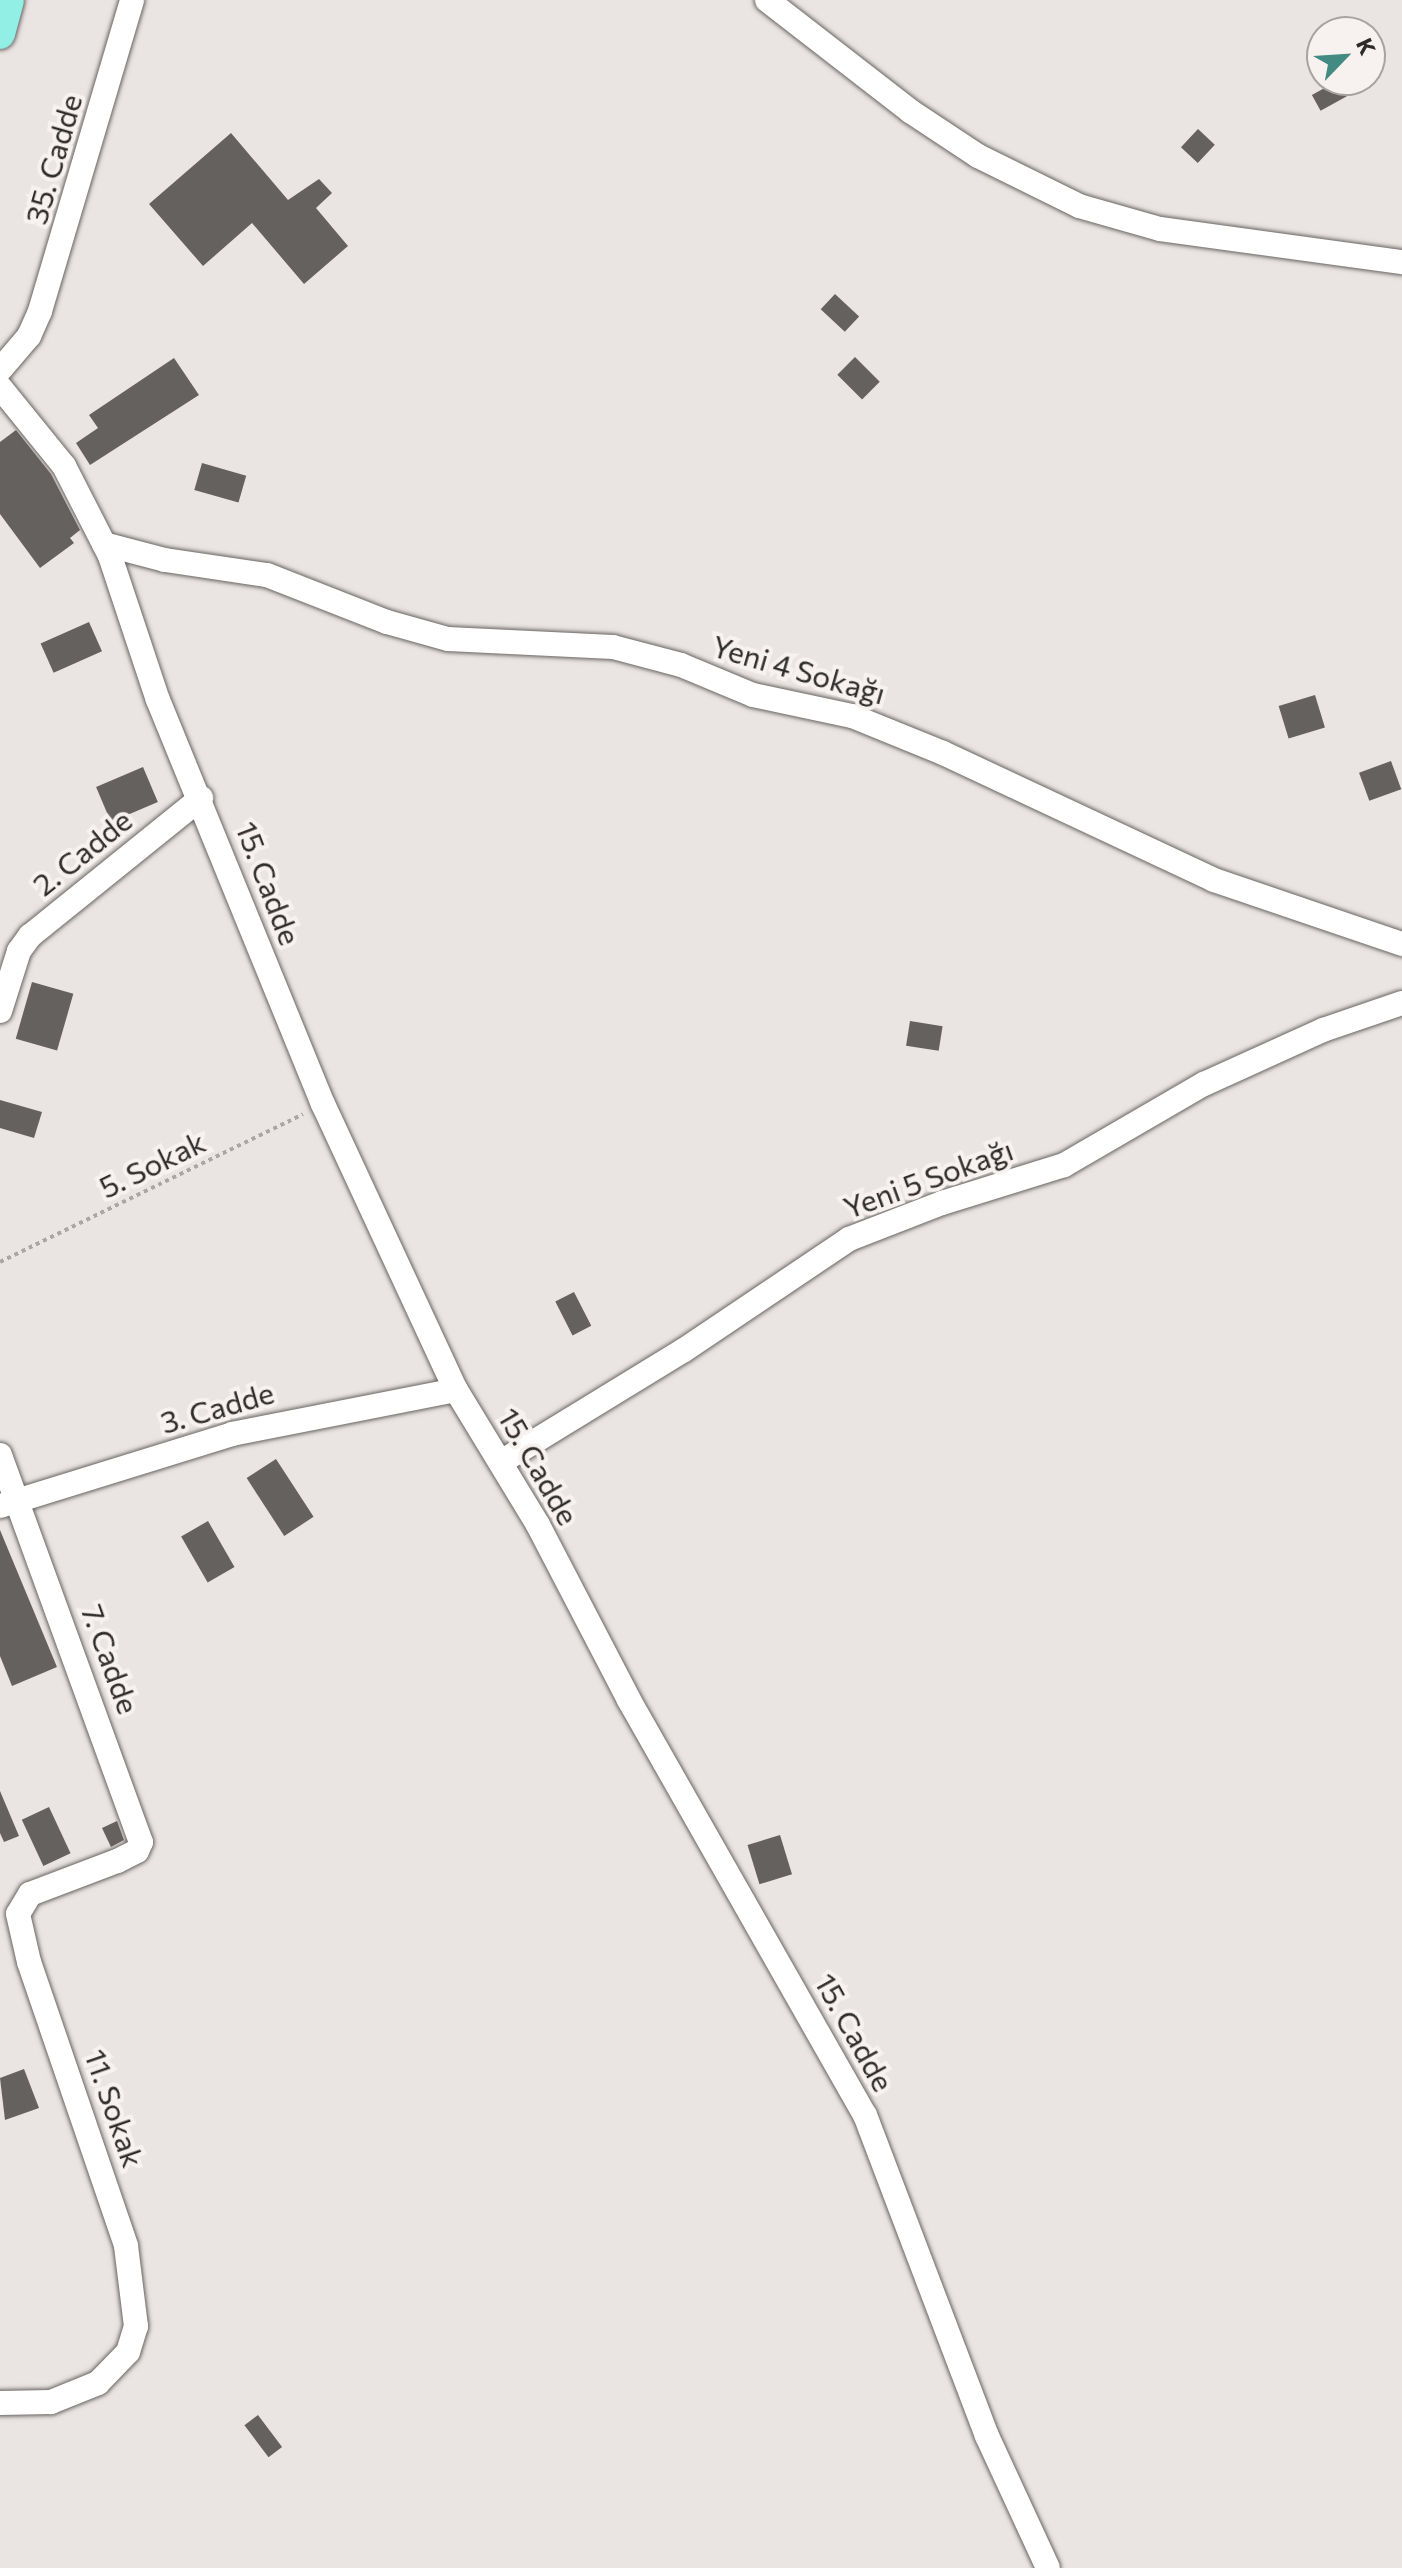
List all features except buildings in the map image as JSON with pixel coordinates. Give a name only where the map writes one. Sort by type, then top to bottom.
[{"type":"main road","points":[[0,34],[9,0]]},
{"type":"street","name":"35. Cadde","points":[[0,370],[29,336],[40,311],[132,0]]},
{"type":"street","points":[[767,0],[933,126],[1031,185],[1079,206],[1160,229],[1402,262]]},
{"type":"street","name":"15. Cadde","points":[[0,387],[64,466],[104,544],[152,686],[201,798],[323,1104],[456,1390],[501,1462],[629,1700],[823,2034],[865,2115],[992,2449],[1048,2568]]},
{"type":"street","name":"Yeni 4 Sokağı","points":[[104,544],[165,560],[267,575],[387,622],[448,639],[613,647],[681,665],[753,695],[852,716],[943,753],[1214,880],[1402,944]]},
{"type":"street","name":"2. Cadde","points":[[0,1011],[19,951],[30,936],[201,798]]},
{"type":"street","name":"Yeni 5 Sokağı","points":[[501,1462],[673,1358],[849,1239],[1064,1165],[1218,1077],[1323,1030],[1402,1003]]},
{"type":"street","name":"3. Cadde","points":[[9,1503],[232,1434],[456,1390]]},
{"type":"street","name":"7. Cadde","points":[[0,1455],[9,1503],[141,1842],[137,1851],[117,1861],[30,1894],[18,1914]]},
{"type":"street","name":"11. Sokak","points":[[0,2403],[51,2402],[98,2383],[128,2352],[136,2326],[134,2281],[126,2246],[29,1962],[18,1914]]},
{"type":"path","name":"5. Sokak","points":[[0,1262],[323,1104]]}]
